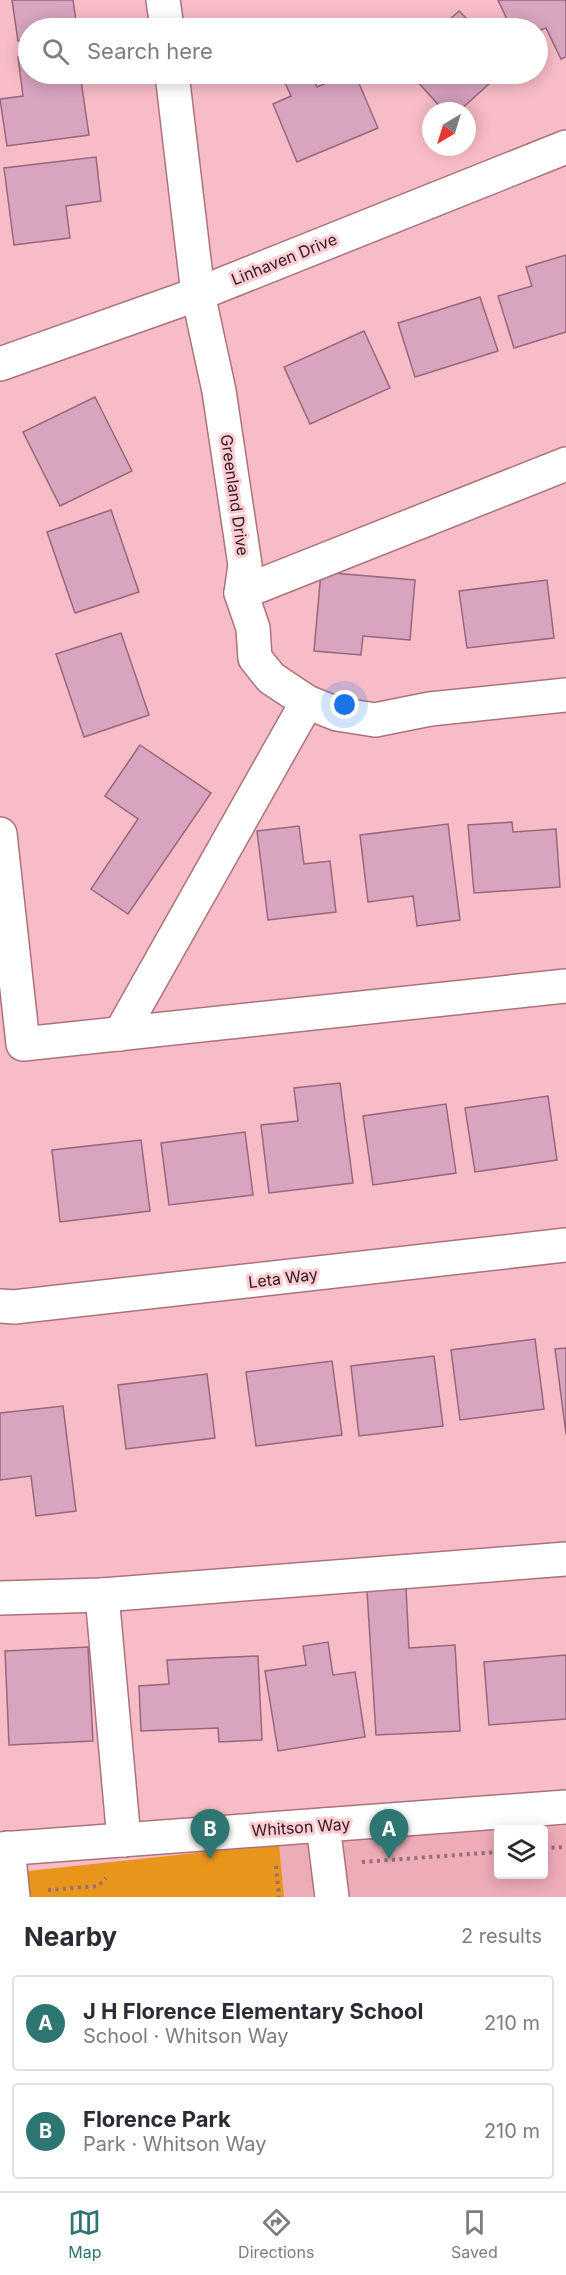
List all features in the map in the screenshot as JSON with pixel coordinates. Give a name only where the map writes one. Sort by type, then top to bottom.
[{"type":"street","points":[[163,0],[166,18]]},
{"type":"street","name":"Greenland Drive","points":[[173,84],[198,294],[219,391],[245,564],[241,593],[253,628],[255,658],[271,678],[307,702],[337,714],[375,720],[430,709],[566,695]]},
{"type":"street","name":"Linhaven Drive","points":[[0,364],[198,294],[566,147]]},
{"type":"street","points":[[241,593],[566,464]]},
{"type":"street","points":[[120,1034],[307,702]]},
{"type":"street","points":[[0,834],[23,1044],[566,986]]},
{"type":"street","name":"Leta Way","points":[[0,1306],[14,1307],[132,1295],[566,1245]]},
{"type":"street","points":[[0,1598],[102,1594],[566,1559]]},
{"type":"street","points":[[102,1594],[124,1840]]},
{"type":"street","name":"Whitson Way","points":[[4,1849],[566,1807]]},
{"type":"street","points":[[323,1825],[332,1897]]},
{"type":"street","points":[[4,1849],[13,1895]]},
{"type":"path","points":[[548,1848],[566,1847]]},
{"type":"path","points":[[265,1867],[494,1852]]},
{"type":"path","points":[[276,1866],[279,1897]]},
{"type":"path","points":[[13,1895],[98,1886],[105,1878],[117,1878]]},
{"type":"shaded area","points":[[566,1826],[566,1897],[284,1897],[279,1844],[494,1830],[494,1879],[548,1879],[548,1827]]},
{"type":"shaded area","points":[[279,1844],[284,1897],[0,1897],[0,1874]]},
{"type":"building","points":[[12,0],[73,0],[76,18],[18,18],[18,41]]},
{"type":"building","points":[[498,0],[566,0],[566,57],[561,59],[548,32],[548,18],[506,18]]},
{"type":"building","points":[[459,11],[466,18],[451,18]]},
{"type":"building","points":[[21,84],[81,84],[89,135],[7,146],[0,99],[23,96]]},
{"type":"building","points":[[286,84],[316,84],[317,87],[324,84],[359,84],[378,128],[297,162],[273,104],[291,96]]},
{"type":"building","points":[[419,84],[489,84],[469,102],[436,102]]},
{"type":"building","points":[[96,157],[101,201],[66,206],[70,238],[14,245],[4,168]]},
{"type":"building","points":[[566,255],[566,332],[514,348],[498,296],[532,286],[526,267]]},
{"type":"building","points":[[480,297],[498,351],[415,377],[398,323]]},
{"type":"building","points":[[364,331],[390,388],[310,424],[284,367]]},
{"type":"building","points":[[95,397],[132,471],[60,506],[23,432]]},
{"type":"building","points":[[111,510],[139,592],[75,613],[47,532]]},
{"type":"building","points":[[321,572],[415,580],[410,640],[363,636],[361,655],[314,651]]},
{"type":"building","points":[[547,580],[554,638],[467,648],[459,591]]},
{"type":"building","points":[[121,633],[149,715],[84,737],[56,654]]},
{"type":"building","points":[[140,745],[211,793],[128,914],[91,889],[138,819],[105,796]]},
{"type":"building","points":[[512,822],[513,832],[556,829],[560,887],[474,893],[468,825]]},
{"type":"building","points":[[448,824],[460,920],[417,926],[413,896],[368,902],[360,835]]},
{"type":"building","points":[[299,826],[304,864],[330,861],[336,912],[268,920],[257,831]]},
{"type":"building","points":[[340,1083],[353,1183],[269,1193],[261,1125],[298,1121],[294,1088]]},
{"type":"building","points":[[548,1096],[557,1160],[475,1172],[465,1108]]},
{"type":"building","points":[[446,1104],[456,1173],[373,1185],[363,1116]]},
{"type":"building","points":[[245,1132],[253,1195],[169,1205],[161,1143]]},
{"type":"building","points":[[141,1140],[150,1211],[60,1222],[52,1150]]},
{"type":"building","points":[[535,1339],[544,1409],[460,1420],[451,1350]]},
{"type":"building","points":[[566,1348],[566,1434],[555,1349]]},
{"type":"building","points":[[434,1356],[443,1426],[359,1436],[351,1366]]},
{"type":"building","points":[[332,1361],[342,1435],[256,1446],[246,1372]]},
{"type":"building","points":[[207,1374],[215,1438],[126,1449],[118,1385]]},
{"type":"building","points":[[63,1406],[76,1511],[36,1516],[31,1476],[0,1480],[0,1413]]},
{"type":"building","points":[[406,1588],[409,1648],[455,1645],[460,1731],[376,1735],[367,1591]]},
{"type":"building","points":[[328,1642],[333,1675],[355,1672],[365,1737],[278,1751],[265,1671],[306,1665],[303,1646]]},
{"type":"building","points":[[88,1647],[93,1741],[9,1745],[5,1651]]},
{"type":"building","points":[[566,1655],[566,1719],[489,1725],[484,1662]]},
{"type":"building","points":[[258,1656],[262,1740],[219,1742],[218,1728],[141,1731],[139,1686],[169,1684],[167,1660]]},
{"type":"place","name":"Florence Park","points":[[210,1859]]},
{"type":"place","name":"J H Florence Elementary School","points":[[389,1859]]}]
